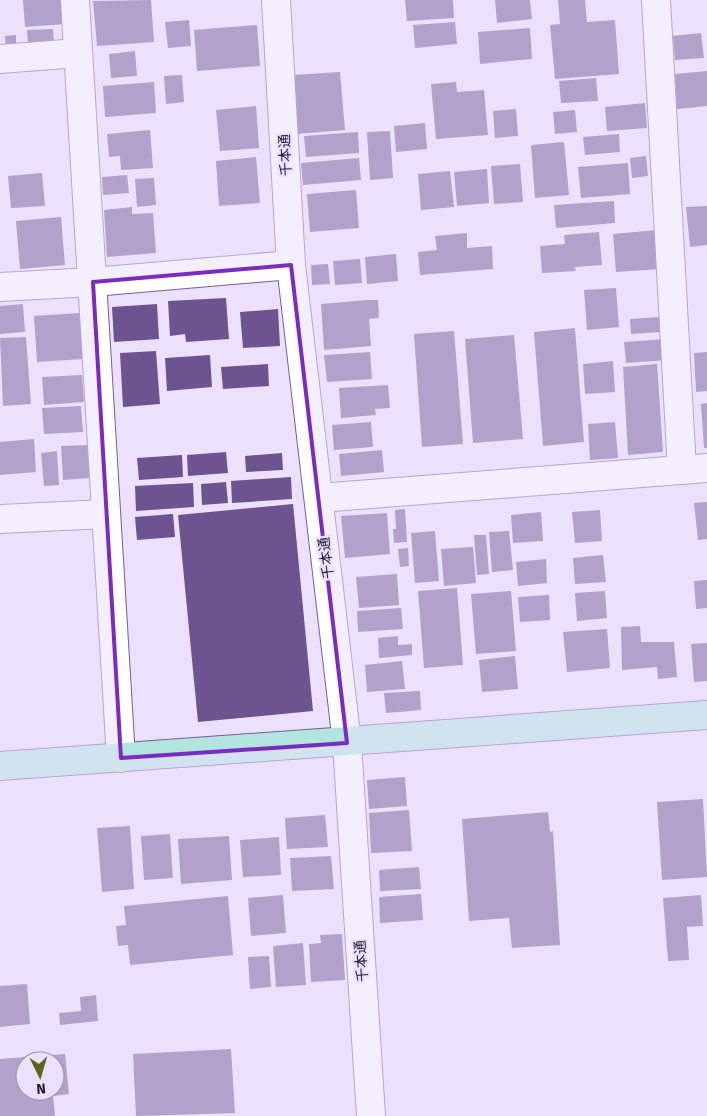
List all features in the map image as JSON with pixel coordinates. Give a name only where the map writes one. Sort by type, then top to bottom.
[{"type":"street","points":[[75,0],[121,758]]},
{"type":"street","name":"千本通","points":[[276,0],[291,265],[347,743],[371,1116]]},
{"type":"street","points":[[319,498],[695,469],[656,0]]},
{"type":"street","points":[[0,59],[78,53]]},
{"type":"street","points":[[0,287],[93,282],[291,265]]},
{"type":"street","points":[[0,520],[105,514]]},
{"type":"street","points":[[0,766],[347,743],[707,715]]},
{"type":"highlighted area","points":[[291,265],[347,743],[121,758],[93,282]]},
{"type":"building","points":[[23,0],[64,0],[66,24],[25,27]]},
{"type":"building","points":[[151,0],[154,42],[97,46],[93,1]]},
{"type":"building","points":[[405,0],[453,0],[454,18],[407,21]]},
{"type":"building","points":[[495,0],[530,0],[532,19],[497,23]]},
{"type":"building","points":[[558,0],[585,0],[587,22],[615,20],[619,74],[555,79],[550,25],[560,24]]},
{"type":"building","points":[[189,20],[191,46],[168,48],[165,22]]},
{"type":"building","points":[[455,22],[457,44],[415,48],[413,25]]},
{"type":"building","points":[[257,25],[260,66],[197,71],[194,30]]},
{"type":"building","points":[[530,28],[532,59],[480,64],[478,32]]},
{"type":"building","points":[[53,29],[54,43],[28,45],[27,30]]},
{"type":"building","points":[[701,33],[704,58],[675,60],[673,36]]},
{"type":"building","points":[[16,35],[16,46],[6,47],[5,36]]},
{"type":"building","points":[[135,51],[137,76],[111,78],[109,54]]},
{"type":"building","points":[[707,71],[707,106],[677,109],[675,74]]},
{"type":"building","points":[[340,72],[345,130],[297,134],[293,75]]},
{"type":"building","points":[[182,75],[184,102],[166,104],[164,76]]},
{"type":"building","points":[[596,78],[598,101],[561,103],[559,81]]},
{"type":"building","points":[[154,82],[156,113],[105,117],[103,86]]},
{"type":"building","points":[[456,82],[457,92],[484,90],[488,135],[436,139],[431,84]]},
{"type":"building","points":[[645,103],[647,128],[607,131],[605,107]]},
{"type":"building","points":[[256,106],[259,148],[220,151],[216,110]]},
{"type":"building","points":[[516,109],[518,136],[495,138],[493,111]]},
{"type":"building","points":[[575,110],[577,132],[555,134],[553,112]]},
{"type":"building","points":[[425,123],[427,149],[396,152],[394,126]]},
{"type":"building","points":[[150,130],[153,168],[121,170],[120,156],[109,157],[107,134]]},
{"type":"building","points":[[390,131],[393,178],[370,180],[367,132]]},
{"type":"building","points":[[358,132],[359,153],[306,157],[304,136]]},
{"type":"building","points":[[619,134],[620,152],[585,155],[583,137]]},
{"type":"building","points":[[564,142],[569,195],[535,198],[531,145]]},
{"type":"building","points":[[646,156],[648,176],[632,178],[630,158]]},
{"type":"building","points":[[256,157],[260,203],[219,206],[216,161]]},
{"type":"building","points":[[359,158],[361,180],[303,185],[301,163]]},
{"type":"building","points":[[628,163],[630,194],[581,198],[578,167]]},
{"type":"building","points":[[520,164],[523,202],[494,204],[491,166]]},
{"type":"building","points":[[487,169],[489,203],[457,206],[454,172]]},
{"type":"building","points":[[450,171],[454,207],[421,210],[418,174]]},
{"type":"building","points":[[42,173],[45,206],[11,208],[8,176]]},
{"type":"building","points":[[127,175],[129,193],[103,195],[102,177]]},
{"type":"building","points":[[154,178],[156,205],[137,207],[135,179]]},
{"type":"building","points":[[356,190],[359,228],[310,232],[307,194]]},
{"type":"building","points":[[614,201],[615,223],[556,228],[554,205]]},
{"type":"building","points":[[707,206],[707,245],[690,247],[686,207]]},
{"type":"building","points":[[132,207],[132,214],[153,213],[156,253],[107,257],[104,210]]},
{"type":"building","points":[[61,217],[65,265],[20,269],[16,221]]},
{"type":"building","points":[[657,230],[660,269],[616,272],[613,234]]},
{"type":"building","points":[[599,232],[602,265],[575,267],[576,271],[542,273],[540,246],[565,244],[564,235]]},
{"type":"building","points":[[467,233],[467,248],[492,246],[493,269],[420,275],[418,252],[437,250],[435,236]]},
{"type":"building","points":[[396,254],[398,281],[367,284],[365,257]]},
{"type":"building","points":[[360,259],[362,283],[335,285],[333,261]]},
{"type":"building","points":[[328,264],[330,284],[312,285],[311,265]]},
{"type":"building","points":[[616,288],[619,327],[587,330],[584,290]]},
{"type":"building","points":[[226,298],[229,339],[186,342],[185,334],[170,336],[168,301]]},
{"type":"building","points":[[378,300],[379,318],[369,319],[371,346],[324,350],[321,304]]},
{"type":"building","points":[[23,304],[25,332],[0,334],[0,306]]},
{"type":"building","points":[[157,304],[159,339],[114,342],[112,307]]},
{"type":"building","points":[[278,309],[280,346],[243,348],[240,312]]},
{"type":"building","points":[[80,313],[83,359],[37,362],[34,316]]},
{"type":"building","points":[[659,317],[660,332],[631,334],[630,319]]},
{"type":"building","points":[[575,328],[584,442],[543,446],[534,332]]},
{"type":"building","points":[[454,331],[463,444],[422,447],[414,334]]},
{"type":"building","points":[[514,335],[523,439],[473,443],[465,339]]},
{"type":"building","points":[[26,337],[31,404],[3,406],[0,338]]},
{"type":"building","points":[[666,339],[668,360],[626,363],[624,342]]},
{"type":"building","points":[[156,351],[160,404],[123,407],[120,353]]},
{"type":"building","points":[[370,352],[372,379],[327,382],[324,355]]},
{"type":"building","points":[[707,352],[707,391],[696,392],[694,353]]},
{"type":"building","points":[[210,355],[212,387],[167,391],[165,358]]},
{"type":"building","points":[[613,361],[615,392],[585,394],[583,364]]},
{"type":"building","points":[[268,364],[269,386],[223,389],[221,367]]},
{"type":"building","points":[[657,364],[663,452],[628,455],[623,367]]},
{"type":"building","points":[[82,375],[84,402],[44,405],[42,377]]},
{"type":"building","points":[[388,385],[390,408],[375,409],[376,415],[341,418],[339,388]]},
{"type":"building","points":[[707,403],[707,448],[704,448],[701,404]]},
{"type":"building","points":[[81,406],[83,432],[44,434],[42,408]]},
{"type":"building","points":[[371,422],[373,447],[334,450],[332,425]]},
{"type":"building","points":[[615,422],[618,458],[590,460],[588,424]]},
{"type":"building","points":[[34,439],[36,472],[0,475],[0,442]]},
{"type":"building","points":[[88,445],[90,478],[63,480],[61,446]]},
{"type":"building","points":[[382,450],[384,472],[341,476],[339,454]]},
{"type":"building","points":[[57,451],[59,485],[44,486],[41,453]]},
{"type":"building","points":[[226,452],[228,473],[188,476],[187,455]]},
{"type":"building","points":[[282,453],[283,470],[246,472],[245,456]]},
{"type":"building","points":[[182,455],[183,477],[139,480],[137,458]]},
{"type":"building","points":[[291,477],[292,499],[232,503],[231,481]]},
{"type":"building","points":[[226,482],[228,503],[202,505],[201,484]]},
{"type":"building","points":[[193,483],[194,507],[136,511],[135,486]]},
{"type":"building","points":[[707,502],[707,539],[698,540],[694,503]]},
{"type":"building","points":[[293,504],[313,711],[198,722],[178,515]]},
{"type":"building","points":[[405,509],[407,542],[394,543],[393,529],[396,529],[395,510]]},
{"type":"building","points":[[600,510],[602,541],[575,543],[572,512]]},
{"type":"building","points":[[541,512],[543,541],[513,543],[511,515]]},
{"type":"building","points":[[387,513],[390,554],[345,558],[341,516]]},
{"type":"building","points":[[173,514],[175,537],[137,540],[135,517]]},
{"type":"building","points":[[435,531],[439,581],[415,583],[411,533]]},
{"type":"building","points":[[509,531],[513,570],[492,572],[489,532]]},
{"type":"building","points":[[474,535],[486,535],[489,574],[477,575]]},
{"type":"building","points":[[473,547],[476,583],[444,586],[441,549]]},
{"type":"building","points":[[408,548],[409,566],[400,567],[398,549]]},
{"type":"building","points":[[603,555],[606,582],[575,584],[573,558]]},
{"type":"building","points":[[546,559],[547,583],[518,586],[516,562]]},
{"type":"building","points":[[397,574],[399,605],[359,608],[356,577]]},
{"type":"building","points":[[707,580],[707,608],[696,609],[694,581]]},
{"type":"building","points":[[457,588],[463,665],[424,668],[418,591]]},
{"type":"building","points":[[511,591],[516,651],[476,654],[471,594]]},
{"type":"building","points":[[605,591],[607,618],[577,621],[575,593]]},
{"type":"building","points":[[549,595],[550,620],[520,622],[518,597]]},
{"type":"building","points":[[401,608],[403,629],[358,632],[357,611]]},
{"type":"building","points":[[640,626],[641,642],[674,642],[677,677],[658,679],[657,667],[622,670],[621,627]]},
{"type":"building","points":[[607,629],[610,668],[567,672],[563,632]]},
{"type":"building","points":[[398,636],[398,645],[412,644],[412,655],[379,658],[378,638]]},
{"type":"building","points":[[707,643],[707,681],[694,682],[691,644]]},
{"type":"building","points":[[515,656],[518,689],[482,692],[479,660]]},
{"type":"building","points":[[402,661],[405,689],[367,692],[365,665]]},
{"type":"building","points":[[420,691],[421,710],[386,713],[384,693]]},
{"type":"building","points":[[405,777],[407,806],[369,809],[367,780]]},
{"type":"building","points":[[703,799],[707,877],[662,880],[657,802]]},
{"type":"building","points":[[409,810],[412,851],[371,853],[369,813]]},
{"type":"building","points":[[548,812],[550,832],[553,831],[560,945],[512,948],[509,918],[469,921],[462,819]]},
{"type":"building","points":[[325,815],[328,847],[287,849],[285,818]]},
{"type":"building","points":[[130,826],[134,889],[102,892],[97,828]]},
{"type":"building","points":[[170,834],[173,878],[144,880],[141,836]]},
{"type":"building","points":[[229,836],[232,880],[181,884],[178,839]]},
{"type":"building","points":[[279,837],[281,875],[243,877],[240,840]]},
{"type":"building","points":[[331,856],[334,889],[292,891],[290,858]]},
{"type":"building","points":[[419,867],[421,889],[380,891],[379,870]]},
{"type":"building","points":[[421,894],[423,920],[380,923],[379,897]]},
{"type":"building","points":[[283,895],[286,933],[251,936],[248,898]]},
{"type":"building","points":[[701,895],[703,926],[687,927],[689,960],[668,961],[663,898]]},
{"type":"building","points":[[228,896],[233,955],[130,965],[128,945],[118,946],[116,926],[126,925],[124,906]]},
{"type":"building","points":[[342,934],[345,980],[311,982],[309,944],[321,943],[320,935]]},
{"type":"building","points":[[303,943],[306,985],[276,987],[273,946]]},
{"type":"building","points":[[269,956],[271,987],[250,989],[248,957]]},
{"type":"building","points":[[27,984],[30,1024],[0,1027],[0,986]]},
{"type":"building","points":[[96,995],[98,1021],[60,1025],[59,1013],[81,1011],[80,997]]},
{"type":"building","points":[[231,1049],[235,1113],[136,1116],[133,1054]]},
{"type":"building","points":[[65,1054],[69,1094],[65,1094]]},
{"type":"building","points":[[15,1058],[15,1101],[54,1101],[55,1116],[0,1116],[0,1059]]}]
